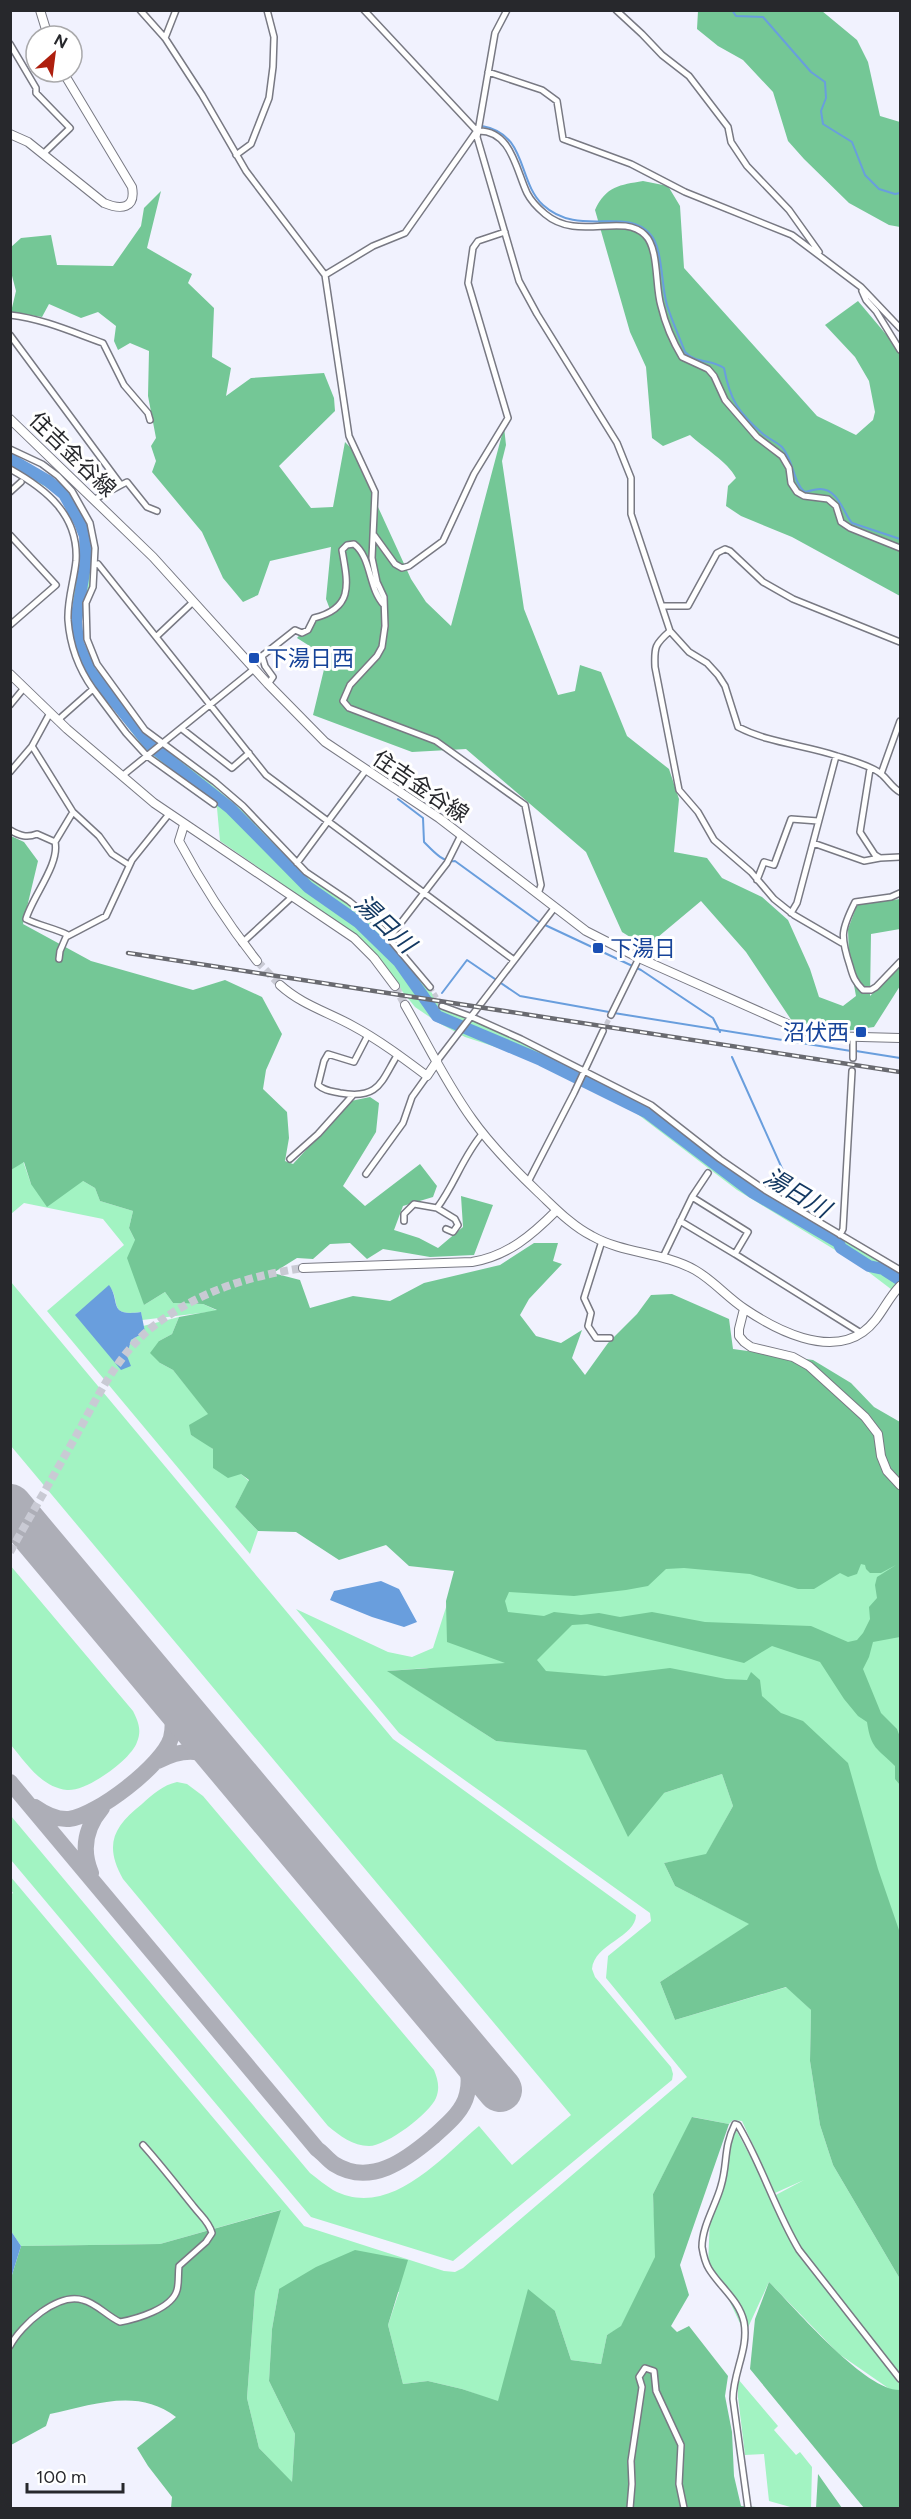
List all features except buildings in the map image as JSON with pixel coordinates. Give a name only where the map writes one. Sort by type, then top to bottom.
[{"type":"main road","points":[[10,134],[28,142],[104,203],[115,207],[126,206],[133,196],[132,187],[70,84]]},
{"type":"main road","name":"住吉金谷線","points":[[10,419],[153,557],[254,669],[325,742],[461,835],[586,931],[636,964],[801,1030],[824,1036],[900,1038]]},
{"type":"main road","points":[[10,674],[50,713],[169,814],[354,938],[395,986]]},
{"type":"main road","points":[[184,825],[179,841],[208,894],[258,962]]},
{"type":"main road","points":[[280,985],[296,999],[368,1035],[427,1076],[437,1061]]},
{"type":"main road","points":[[405,1005],[466,1110],[483,1133],[528,1182],[584,1232],[602,1241],[663,1257],[695,1270],[744,1309],[772,1325],[818,1341],[839,1342],[861,1333],[878,1317],[900,1286]]},
{"type":"main road","points":[[303,1268],[486,1260],[512,1249],[533,1234],[557,1210]]},
{"type":"main road","points":[[744,1309],[739,1329],[739,1336],[744,1342],[751,1347],[793,1357],[809,1366],[865,1417],[878,1434],[880,1456],[887,1471],[900,1485]]},
{"type":"street","points":[[140,10],[165,38],[202,95],[236,155],[325,275],[349,436],[375,492],[372,558],[377,582],[384,597],[386,626],[382,647],[377,656],[350,685],[344,693],[343,701],[349,708],[436,741],[525,805],[541,885],[538,894]]},
{"type":"street","points":[[165,38],[176,10]]},
{"type":"street","points":[[236,155],[252,144],[269,98],[274,38],[267,10]]},
{"type":"street","points":[[364,10],[477,131],[519,281],[617,443],[631,478],[631,514],[670,631],[684,648],[707,663],[718,675],[725,686],[738,727],[757,736],[837,756],[870,769],[881,774],[892,788],[900,792]]},
{"type":"street","points":[[325,275],[373,246],[405,233],[477,131],[495,33],[507,10]]},
{"type":"street","points":[[615,10],[642,33],[662,55],[689,76],[728,127],[731,142],[747,166],[789,210],[822,256]]},
{"type":"street","points":[[10,44],[36,88],[36,93],[70,128],[43,154]]},
{"type":"street","points":[[488,72],[542,90],[557,101],[563,139],[631,164],[685,192],[792,235],[861,287],[900,328]]},
{"type":"street","points":[[477,131],[485,130],[496,135],[509,149],[528,195],[547,216],[561,224],[580,228],[632,226],[646,235],[651,245],[661,306],[682,357],[708,369],[714,376],[725,400],[757,437],[782,456],[789,468],[791,483],[797,492],[804,496],[820,496],[828,499],[836,506],[842,522],[850,528],[900,548]]},
{"type":"street","points":[[374,535],[395,564],[402,568],[409,566],[443,541],[474,474],[508,418],[468,283],[473,248],[478,241],[505,232]]},
{"type":"street","points":[[861,287],[866,300],[876,311],[900,350]]},
{"type":"street","points":[[10,315],[53,324],[103,343],[124,385],[148,413],[150,420]]},
{"type":"street","points":[[10,335],[121,485]]},
{"type":"street","points":[[10,449],[50,470],[72,490],[90,523],[95,548],[93,587],[86,603],[87,639],[97,664],[145,730],[194,765],[243,806],[297,863],[321,884],[349,901],[390,937],[430,987]]},
{"type":"street","points":[[10,469],[44,490],[60,504],[76,540],[76,562],[68,618],[69,633],[74,655],[93,689],[126,733],[147,756],[214,804]]},
{"type":"street","points":[[10,492],[21,482]]},
{"type":"street","points":[[95,499],[127,482],[147,507],[157,511]]},
{"type":"street","points":[[10,535],[56,585],[10,626]]},
{"type":"street","points":[[268,684],[273,677],[265,666],[262,656],[296,630],[302,633],[308,630],[314,618],[332,612],[345,597],[346,574],[342,550],[347,545],[354,544],[362,550],[378,598],[385,605]]},
{"type":"street","points":[[662,606],[688,606],[717,553],[725,549],[763,582],[793,599],[900,642]]},
{"type":"street","points":[[98,564],[212,704],[266,775],[514,960]]},
{"type":"street","points":[[157,636],[193,602]]},
{"type":"street","points":[[670,631],[658,641],[654,651],[655,668],[679,790],[698,812],[714,840],[736,858],[774,899],[791,913],[842,943]]},
{"type":"street","points":[[122,776],[254,669]]},
{"type":"street","points":[[10,705],[24,688]]},
{"type":"street","points":[[58,720],[93,689]]},
{"type":"street","points":[[10,772],[32,746],[50,713]]},
{"type":"street","points":[[881,774],[900,722]]},
{"type":"street","points":[[182,729],[232,768],[249,753]]},
{"type":"street","points":[[32,746],[73,812],[99,836],[112,854],[129,865]]},
{"type":"street","points":[[791,913],[797,903],[837,756]]},
{"type":"street","points":[[870,769],[860,832],[871,850],[880,858]]},
{"type":"street","points":[[297,863],[366,770]]},
{"type":"street","points":[[68,935],[26,919],[30,904],[50,870],[57,848],[56,842],[73,812]]},
{"type":"street","points":[[59,959],[60,951],[68,935],[106,916],[129,865],[169,814]]},
{"type":"street","points":[[757,880],[764,862],[774,865],[791,819],[818,820]]},
{"type":"street","points":[[10,830],[31,837],[37,834],[56,842]]},
{"type":"street","points":[[390,937],[447,862],[461,835]]},
{"type":"street","points":[[813,843],[864,861],[900,857]]},
{"type":"street","points":[[900,893],[891,897],[855,902],[845,922],[842,943],[854,982],[863,990],[871,990],[900,962]]},
{"type":"street","points":[[242,943],[293,896]]},
{"type":"street","points":[[437,1061],[457,1038],[555,907]]},
{"type":"street","points":[[610,1015],[636,964]]},
{"type":"street","points":[[442,1006],[584,1070],[651,1105],[759,1186],[900,1270]]},
{"type":"street","points":[[528,1182],[603,1031]]},
{"type":"street","points":[[368,1035],[354,1062],[328,1054],[318,1084],[324,1090],[353,1095],[376,1089],[390,1072],[398,1054]]},
{"type":"street","points":[[853,1038],[853,1058]]},
{"type":"street","points":[[840,1235],[843,1229],[852,1071]]},
{"type":"street","points":[[366,1174],[403,1123],[412,1097],[427,1076]]},
{"type":"street","points":[[290,1159],[318,1134],[353,1095]]},
{"type":"street","points":[[437,1208],[450,1190],[470,1149],[483,1133]]},
{"type":"street","points":[[663,1257],[692,1197],[708,1173]]},
{"type":"street","points":[[692,1197],[748,1232],[735,1254]]},
{"type":"street","points":[[404,1221],[404,1214],[414,1204],[437,1208],[455,1219],[458,1225],[453,1232],[446,1229]]},
{"type":"street","points":[[680,1221],[861,1333]]},
{"type":"street","points":[[602,1241],[584,1298],[591,1313],[588,1326],[596,1338],[610,1338]]},
{"type":"street","points":[[748,2508],[743,2458],[733,2399],[744,2345],[743,2321],[734,2301],[708,2268],[702,2248],[722,2185],[724,2154],[735,2124],[738,2125],[750,2146],[786,2228],[799,2250],[900,2379]]},
{"type":"street","points":[[10,2346],[45,2309],[72,2298],[92,2303],[120,2322],[147,2315],[172,2300],[177,2291],[179,2266],[206,2242],[212,2233],[209,2223],[202,2218],[181,2188],[143,2145]]},
{"type":"street","points":[[630,2508],[631,2461],[642,2387],[639,2377],[645,2368],[654,2371],[656,2391],[681,2445],[679,2484],[684,2508]]},
{"type":"green space","points":[[698,11],[822,11],[857,40],[868,62],[880,116],[900,122],[900,227],[889,225],[849,203],[804,159],[788,141],[773,92],[743,60],[718,46],[697,29]]},
{"type":"green space","points":[[643,181],[668,186],[680,206],[684,268],[817,416],[856,435],[873,420],[875,412],[869,381],[855,357],[825,325],[858,301],[900,351],[900,596],[792,537],[741,516],[726,506],[728,486],[736,478],[722,461],[690,435],[663,446],[652,438],[646,367],[630,332],[595,210],[609,191]]},
{"type":"green space","points":[[161,191],[147,248],[192,274],[188,283],[214,308],[212,357],[231,368],[226,396],[251,378],[324,373],[334,398],[335,411],[279,466],[311,508],[333,507],[345,442],[351,448],[411,579],[426,602],[451,626],[504,427],[506,445],[502,461],[524,609],[558,695],[575,691],[580,665],[601,672],[627,736],[669,769],[679,799],[674,852],[707,858],[722,878],[762,897],[788,920],[810,969],[819,997],[843,1006],[856,996],[849,958],[848,929],[857,905],[900,899],[900,929],[871,934],[870,996],[900,966],[900,986],[874,1027],[845,1031],[792,1021],[746,952],[701,901],[646,947],[622,932],[586,852],[466,749],[412,752],[313,715],[327,657],[297,638],[312,621],[331,612],[326,599],[331,547],[270,561],[258,595],[243,602],[223,578],[202,532],[152,472],[156,461],[151,446],[156,438],[148,396],[149,351],[130,343],[118,350],[114,341],[116,326],[98,312],[81,318],[49,304],[42,317],[11,312],[16,291],[11,272],[10,248],[21,238],[51,235],[57,265],[113,266],[141,226],[144,208]]},
{"type":"green space","points":[[11,456],[64,490],[80,515],[89,539],[92,560],[91,586],[83,603],[81,637],[98,675],[147,738],[187,764],[248,815],[307,876],[351,906],[391,939],[424,980],[441,1008],[499,1031],[615,1089],[663,1116],[757,1189],[900,1273],[900,1296],[858,1264],[737,1190],[636,1113],[523,1056],[465,1037],[437,1022],[415,1007],[363,943],[320,910],[220,841],[217,808],[144,748],[96,686],[77,653],[72,621],[74,583],[83,565],[81,540],[68,508],[56,493],[11,466]]},
{"type":"green space","points":[[11,836],[24,842],[38,861],[23,924],[91,961],[193,990],[225,980],[262,997],[282,1034],[266,1070],[263,1089],[287,1112],[289,1138],[285,1161],[293,1164],[351,1101],[370,1097],[379,1103],[376,1132],[343,1186],[365,1206],[420,1164],[437,1186],[433,1197],[403,1206],[394,1230],[419,1238],[438,1248],[463,1227],[461,1196],[493,1205],[474,1255],[430,1257],[383,1249],[367,1259],[350,1243],[330,1244],[313,1259],[297,1258],[273,1273],[300,1280],[310,1308],[353,1296],[390,1301],[424,1283],[500,1265],[534,1243],[558,1243],[553,1261],[562,1264],[529,1299],[520,1315],[536,1336],[561,1343],[582,1330],[572,1358],[585,1375],[608,1343],[637,1314],[651,1295],[672,1294],[729,1319],[733,1349],[813,1360],[851,1383],[874,1407],[900,1422],[900,1637],[873,1642],[863,1669],[881,1713],[897,1729],[900,1737],[900,1785],[895,1779],[895,1766],[873,1743],[867,1722],[858,1716],[844,1699],[820,1662],[772,1646],[744,1663],[587,1624],[572,1625],[537,1660],[546,1671],[605,1676],[670,1668],[726,1679],[747,1680],[751,1672],[760,1680],[762,1696],[781,1713],[803,1721],[848,1763],[878,1869],[900,1933],[900,2279],[833,2165],[820,2125],[810,2061],[811,2010],[786,1987],[675,2020],[660,1982],[749,1924],[675,1886],[664,1863],[706,1854],[733,1806],[722,1774],[664,1793],[628,1837],[586,1750],[496,1741],[387,1671],[505,1663],[447,1642],[446,1601],[454,1571],[409,1566],[386,1545],[339,1560],[296,1532],[258,1531],[235,1507],[249,1480],[241,1474],[228,1478],[213,1468],[213,1449],[191,1435],[189,1425],[208,1414],[173,1370],[160,1363],[150,1353],[159,1341],[172,1334],[179,1317],[217,1310],[203,1304],[173,1303],[165,1292],[144,1305],[127,1258],[135,1240],[129,1228],[133,1211],[100,1201],[95,1188],[83,1181],[47,1207],[31,1184],[24,1162],[11,1170]],"holes":[[[861,1564],[865,1565],[870,1573],[881,1573],[896,1565],[877,1577],[875,1585],[877,1598],[869,1607],[870,1619],[857,1640],[848,1642],[811,1626],[705,1622],[652,1612],[620,1617],[599,1613],[581,1615],[554,1612],[544,1616],[508,1612],[505,1601],[509,1592],[574,1596],[648,1586],[666,1569],[684,1568],[750,1574],[798,1589],[814,1589],[840,1573],[848,1577],[857,1574]]]},
{"type":"green space","points":[[23,1161],[31,1184],[83,1181],[95,1188],[100,1201],[133,1211],[129,1228],[135,1240],[144,1305],[165,1292],[173,1303],[203,1304],[218,1311],[142,1320],[141,1312],[130,1313],[119,1310],[109,1286],[127,1356],[131,1340],[145,1332],[143,1326],[179,1317],[172,1334],[159,1341],[160,1363],[173,1370],[209,1414],[191,1435],[206,1443],[249,1481],[235,1507],[258,1531],[250,1554],[47,1311],[124,1245],[103,1219],[24,1203],[11,1214],[11,1170]]},
{"type":"green space","points":[[11,1282],[393,1739],[636,1915],[629,1929],[594,1960],[592,1969],[595,1977],[671,2067],[672,2080],[453,2261],[311,2217],[11,1860],[11,1816],[310,2173],[333,2190],[354,2197],[374,2197],[394,2191],[431,2168],[479,2126],[512,2165],[571,2115],[11,1446]]},
{"type":"green space","points":[[900,1482],[900,2018],[809,1789],[427,1668],[388,1671],[496,1741],[586,1749],[601,1776],[664,1793],[722,1774],[733,1806],[706,1855],[664,1863],[675,1886],[750,1924],[660,1982],[675,2020],[787,1987],[811,2010],[810,2061],[820,2125],[833,2165],[900,2279],[900,2390],[891,2390],[839,2354],[769,2282],[745,2334],[722,2285],[708,2265],[710,2218],[734,2126],[772,2197],[804,2180],[775,2193],[742,2121],[733,2120],[729,2124],[693,2117],[653,2194],[656,2257],[621,2327],[607,2335],[601,2364],[571,2360],[555,2311],[498,2402],[462,2389],[428,2381],[403,2384],[388,2325],[399,2292],[279,2289],[272,2329],[269,2381],[295,2434],[292,2483],[259,2448],[247,2398],[255,2292],[280,2210],[160,2244],[21,2246],[11,2231],[10,1895],[13,1893],[10,1876],[304,2226],[444,2271],[455,2272],[463,2268],[687,2077],[606,1978],[608,1956],[651,1921],[650,1913],[399,1733],[296,1609],[388,1652],[412,1657],[433,1648],[457,1573]]},
{"type":"green space","points":[[10,1565],[133,1711],[138,1722],[138,1738],[133,1749],[107,1774],[85,1786],[67,1790],[49,1784],[28,1766],[11,1745]]},
{"type":"green space","points":[[177,1782],[187,1784],[203,1796],[434,2070],[438,2084],[436,2098],[426,2112],[397,2135],[377,2145],[363,2146],[347,2140],[328,2126],[123,1879],[117,1867],[113,1846],[118,1829],[132,1812],[154,1793]]},
{"type":"green space","points":[[692,2117],[729,2124],[680,2265],[689,2295],[671,2326],[677,2332],[689,2326],[728,2376],[725,2396],[732,2432],[734,2476],[741,2506],[774,2508],[171,2508],[172,2497],[137,2448],[176,2417],[161,2408],[131,2400],[98,2403],[50,2414],[46,2426],[11,2445],[11,2278],[21,2246],[160,2244],[281,2210],[255,2292],[247,2398],[259,2448],[292,2482],[295,2434],[269,2381],[272,2329],[279,2289],[316,2267],[355,2250],[408,2260],[388,2325],[403,2384],[428,2381],[498,2401],[528,2289],[555,2311],[571,2360],[601,2364],[607,2335],[621,2326],[655,2257],[653,2194]]},
{"type":"green space","points":[[769,2282],[850,2363],[885,2387],[900,2390],[900,2508],[864,2508],[750,2369],[755,2319]]},
{"type":"green space","points":[[738,2379],[778,2426],[774,2430],[796,2455],[800,2452],[812,2467],[811,2508],[794,2508],[769,2501],[764,2454],[745,2455]]},
{"type":"green space","points":[[818,2474],[842,2508],[816,2508]]},
{"type":"water","points":[[109,1285],[119,1310],[130,1313],[141,1312],[145,1332],[131,1340],[127,1356],[131,1366],[121,1370],[75,1315]]},
{"type":"water","points":[[381,1581],[399,1589],[417,1622],[404,1627],[330,1600],[334,1591]]},
{"type":"water","points":[[11,2231],[21,2246],[11,2278]]},
{"type":"waterway","points":[[732,10],[736,16],[763,17],[811,72],[825,82],[826,98],[821,111],[823,124],[852,142],[865,175],[879,189],[895,194],[900,193]]},
{"type":"waterway","points":[[482,126],[497,131],[507,138],[515,148],[535,195],[543,205],[557,215],[572,220],[628,222],[640,226],[650,234],[660,257],[667,305],[685,352],[689,356],[724,368],[736,405],[754,426],[782,447],[798,483],[805,492],[826,490],[836,497],[852,523],[900,539]]},
{"type":"waterway","name":"湯日川","points":[[10,459],[48,481],[64,494],[85,536],[86,560],[76,621],[78,643],[90,671],[149,744],[230,808],[308,887],[358,922],[399,962],[437,1016],[541,1060],[646,1112],[752,1192],[838,1242],[841,1248],[869,1266],[883,1269],[900,1280]]},
{"type":"waterway","points":[[398,799],[423,818],[424,842],[435,852],[446,860],[455,861],[539,922]]},
{"type":"waterway","points":[[545,925],[641,970],[713,1018],[720,1032]]},
{"type":"waterway","points":[[442,993],[467,960],[520,996],[609,1012]]},
{"type":"waterway","points":[[614,1013],[851,1051]]},
{"type":"waterway","points":[[856,1051],[900,1058]]},
{"type":"waterway","points":[[732,1057],[798,1204]]},
{"type":"waterway","points":[[804,1208],[808,1210]]},
{"type":"taxiway","points":[[35,1807],[60,1819],[81,1816],[111,1799],[142,1775],[155,1762],[171,1738],[172,1713],[164,1689]]},
{"type":"taxiway","points":[[158,1761],[179,1753],[198,1752],[216,1759],[234,1773]]},
{"type":"taxiway","points":[[10,1782],[317,2149],[334,2164],[361,2173],[387,2168],[411,2154],[448,2123],[465,2101],[469,2080],[458,2040]]},
{"type":"taxiway","points":[[91,1873],[86,1856],[86,1839],[92,1823],[102,1808]]},
{"type":"runway","points":[[10,1506],[500,2090]]},
{"type":"tunnel","points":[[257,961],[280,985]]},
{"type":"tunnel","points":[[395,986],[405,1005]]},
{"type":"tunnel","points":[[430,987],[442,1006]]},
{"type":"tunnel","points":[[603,1031],[611,1015]]},
{"type":"tunnel","points":[[852,1071],[853,1058]]},
{"type":"tunnel","points":[[10,1552],[110,1376],[142,1336],[172,1313],[207,1294],[244,1281],[303,1268]]},
{"type":"railway","points":[[128,953],[900,1072]]},
{"type":"place","name":"下湯日西","points":[[254,658]]},
{"type":"place","name":"下湯日","points":[[598,948]]},
{"type":"place","name":"沼伏西","points":[[861,1032]]}]
